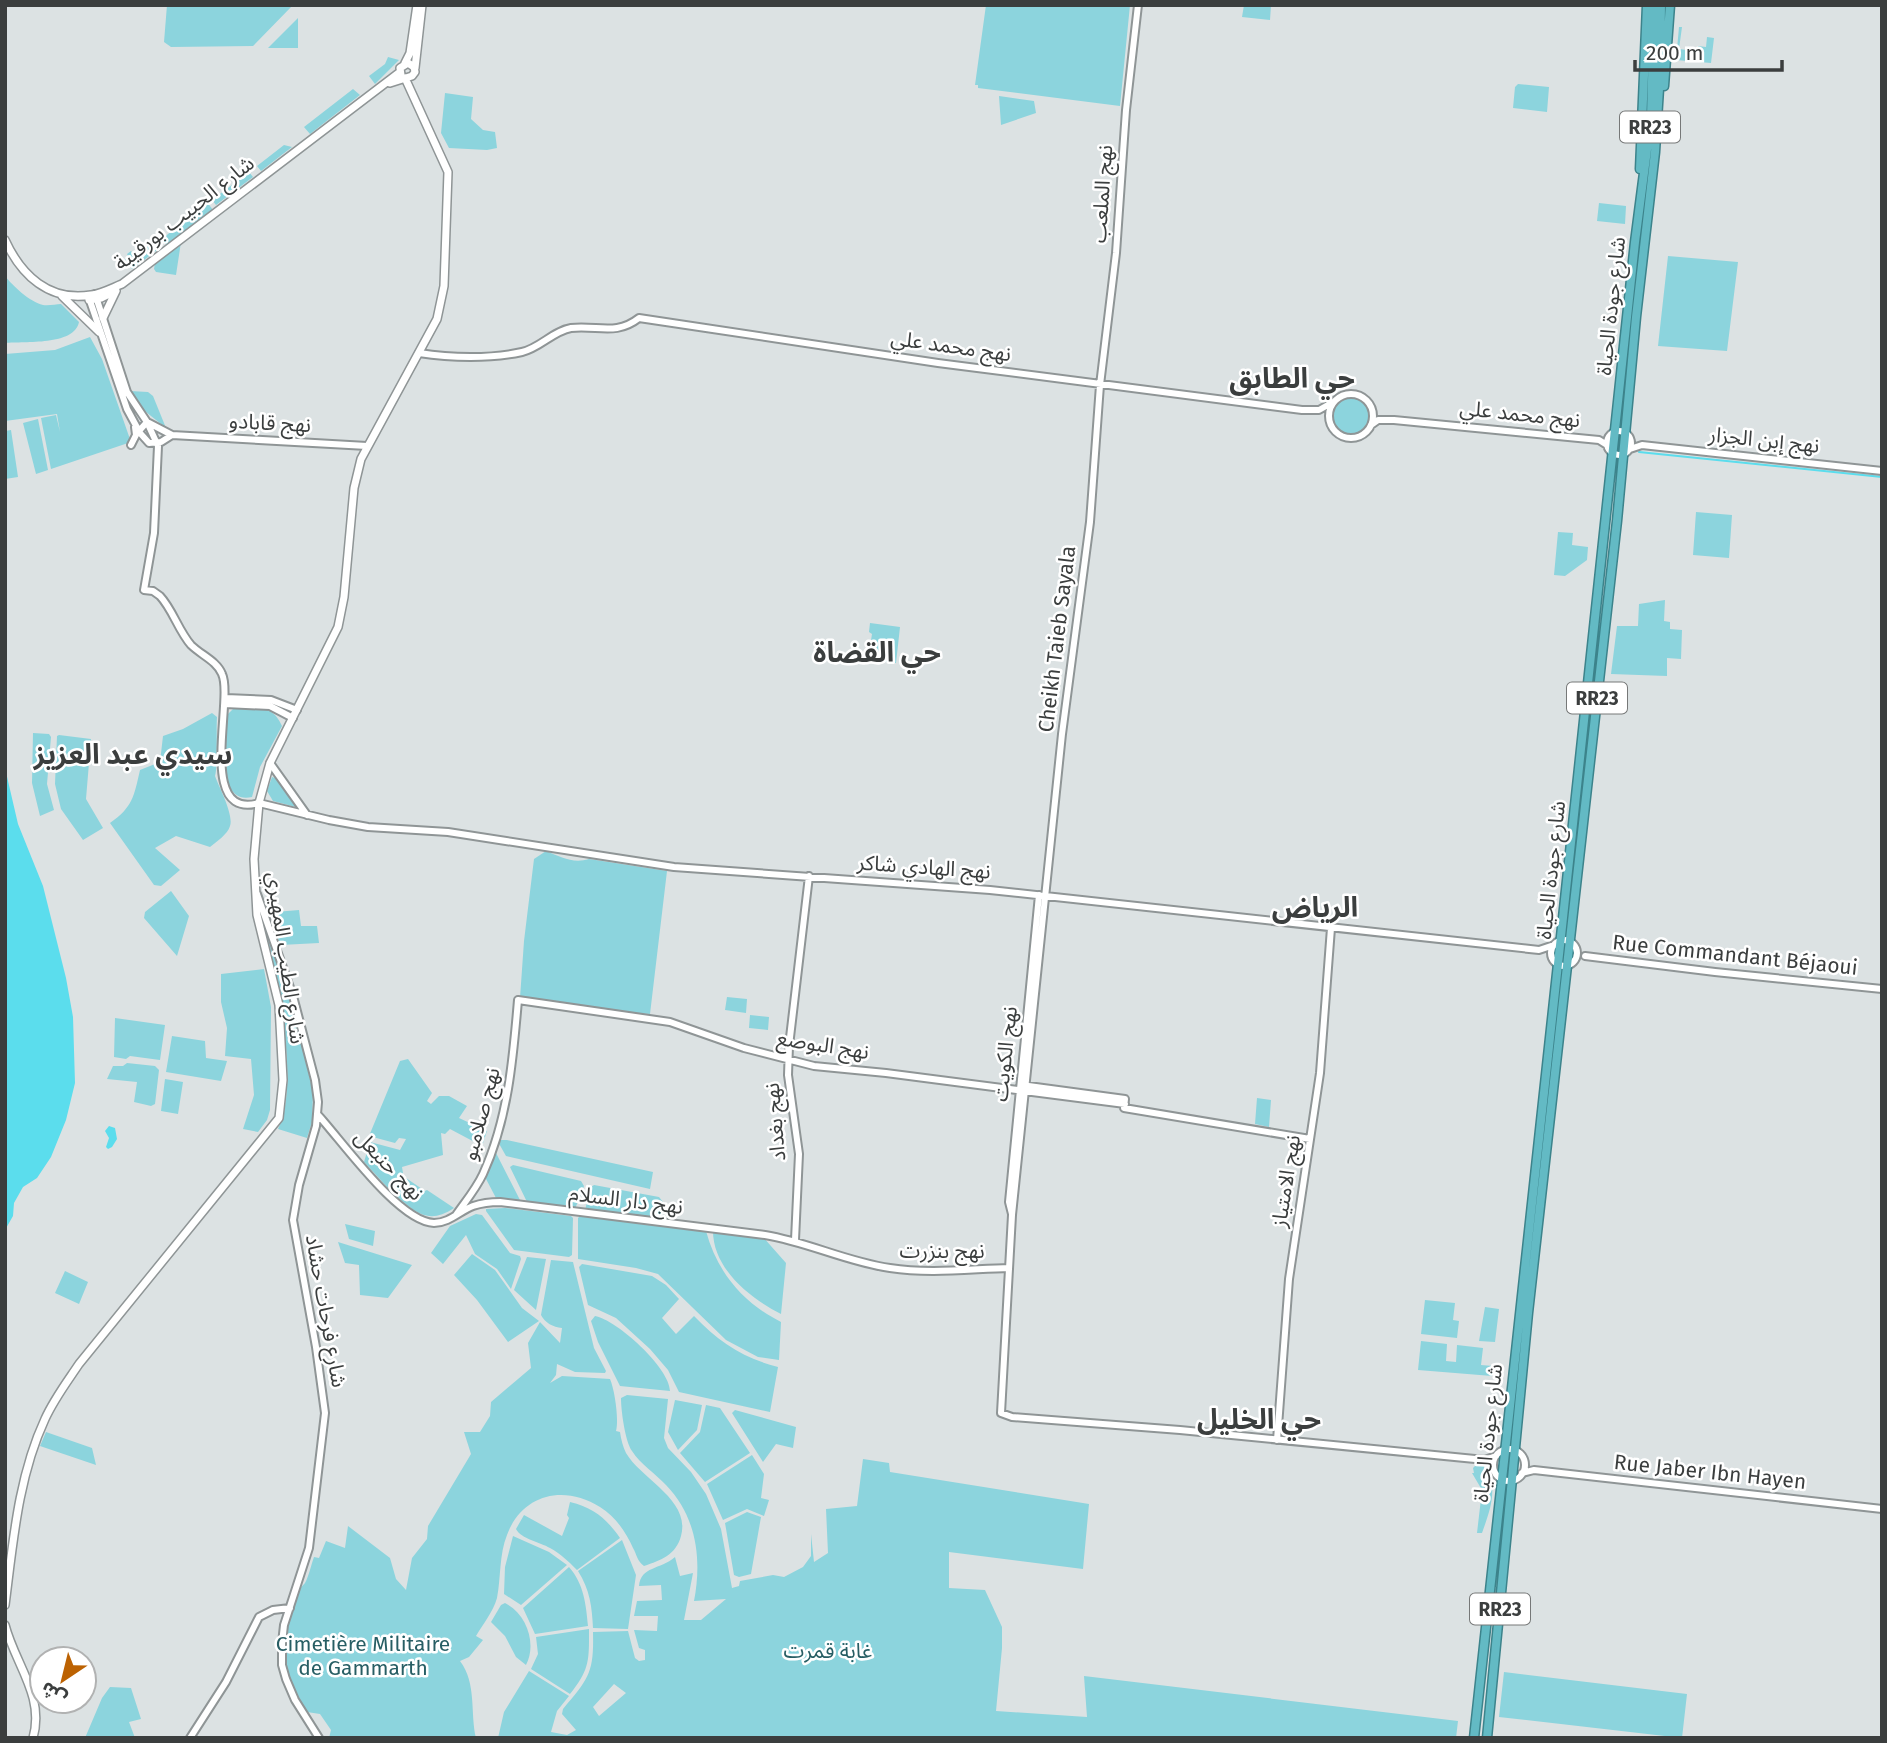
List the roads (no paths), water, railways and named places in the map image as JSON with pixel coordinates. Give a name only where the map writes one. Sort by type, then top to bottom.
[{"type":"highway","points":[[1636,234],[1635,210],[1641,164],[1647,5]]},
{"type":"highway","name":"شارع جودة الحياة","points":[[1565,943],[1627,452],[1640,281],[1656,152],[1658,19],[1654,5]]},
{"type":"highway","name":"شارع جودة الحياة","points":[[1487,1738],[1616,431],[1661,5]]},
{"type":"highway","points":[[1656,152],[1667,62],[1670,5]]},
{"type":"highway","name":"شارع جودة الحياة","points":[[1474,1738],[1504,1450],[1563,963]]},
{"type":"main road","points":[[407,74],[410,64],[405,63],[410,53],[420,5]]},
{"type":"main road","points":[[407,74],[420,5]]},
{"type":"main road","name":"شارع الحبيب بورقيبة","points":[[119,287],[310,138],[386,84],[407,74]]},
{"type":"main road","name":"شارع الطيب المهيري","points":[[5,1605],[20,1498],[35,1441],[55,1399],[79,1364],[279,1118],[283,1080],[279,1005],[257,915],[254,859],[259,803],[270,763],[338,627],[357,472],[367,446],[440,310],[445,275],[449,172],[413,96],[407,74]]},
{"type":"main road","name":"شارع الطيب المهيري","points":[[407,74],[419,108]]},
{"type":"main road","points":[[386,84],[404,88],[413,96]]},
{"type":"main road","points":[[5,240],[17,264],[25,273],[61,295],[75,300],[119,287]]},
{"type":"main road","points":[[103,318],[119,287]]},
{"type":"main road","points":[[51,290],[92,297]]},
{"type":"main road","points":[[61,295],[99,332]]},
{"type":"main road","points":[[263,938],[266,922]]},
{"type":"main road","points":[[5,1625],[37,1711],[33,1738]]},
{"type":"street","name":"نهج الملعب","points":[[1100,385],[1116,253],[1126,110],[1138,5]]},
{"type":"street","points":[[92,297],[103,318],[127,393],[158,443],[154,533],[144,590],[157,593],[163,599],[190,643],[220,670],[225,683],[225,701]]},
{"type":"street","points":[[92,297],[99,332],[127,409],[137,428],[158,456]]},
{"type":"street","name":"نهج محمد علي","points":[[419,353],[484,356],[524,351],[563,330],[625,327],[639,318],[1100,385],[1314,411]]},
{"type":"street","name":"Cheikh Taieb Sayala","points":[[1043,896],[1090,522],[1100,385]]},
{"type":"street","points":[[1314,411],[1324,409],[1342,396],[1353,394],[1364,398],[1380,414],[1394,420]]},
{"type":"street","points":[[1335,401],[1329,413],[1332,425],[1336,432],[1349,437],[1362,435],[1378,420],[1394,420]]},
{"type":"street","points":[[1369,404],[1373,412],[1371,425]]},
{"type":"street","points":[[1314,411],[1332,425]]},
{"type":"street","name":"نهج محمد علي","points":[[1394,420],[1607,441]]},
{"type":"street","points":[[137,428],[147,422]]},
{"type":"street","points":[[147,422],[172,435]]},
{"type":"street","points":[[131,445],[137,428]]},
{"type":"street","points":[[1616,431],[1628,434],[1642,445],[1627,452],[1614,453],[1607,441],[1616,431]]},
{"type":"street","points":[[149,443],[158,443],[172,435]]},
{"type":"street","name":"نهج قابادو","points":[[172,435],[367,446]]},
{"type":"street","name":"نهج إبن الجزار","points":[[1642,445],[1882,471]]},
{"type":"street","points":[[225,701],[271,701],[298,710]]},
{"type":"street","points":[[225,701],[270,706],[293,718]]},
{"type":"street","name":"نهج الهادي شاكر","points":[[225,701],[221,740],[223,783],[230,795],[241,803],[251,805],[259,803],[368,827],[448,832],[674,867],[951,886],[1539,950]]},
{"type":"street","points":[[270,763],[307,815]]},
{"type":"street","name":"نهج بغداد","points":[[795,1240],[799,1154],[788,1075],[792,1015],[809,876]]},
{"type":"street","name":"شارع فرحات حشاد","points":[[256,889],[293,996],[317,1092],[318,1115],[299,1185],[293,1220],[315,1338],[325,1413],[309,1548],[282,1632],[282,1665],[295,1700],[319,1738]]},
{"type":"street","name":"نهج الكويت","points":[[1043,896],[1009,1202],[1012,1215],[1001,1413],[1012,1417],[1277,1440]]},
{"type":"street","name":"نهج الامتياز","points":[[1277,1440],[1289,1279],[1324,1039],[1331,928]]},
{"type":"street","points":[[1563,963],[1577,955],[1565,943]]},
{"type":"street","points":[[1539,950],[1565,943],[1585,956]]},
{"type":"street","points":[[1539,950],[1563,963],[1585,956]]},
{"type":"street","name":"Rue Commandant Béjaoui","points":[[1585,956],[1882,989]]},
{"type":"street","name":"نهج البوصع","points":[[518,1000],[670,1022],[744,1048],[830,1068],[1022,1088],[1125,1104],[1310,1139]]},
{"type":"street","name":"نهج صلامبو","points":[[443,1222],[456,1215],[481,1177],[495,1141],[512,1077],[518,1000]]},
{"type":"street","name":"نهج حنبعل","points":[[318,1115],[396,1203],[419,1219],[432,1223],[443,1222]]},
{"type":"street","name":"نهج دار السلام","points":[[456,1215],[473,1206],[500,1202],[795,1240]]},
{"type":"street","name":"نهج بنزرت","points":[[795,1240],[868,1264],[889,1268],[914,1271],[1009,1268]]},
{"type":"street","points":[[1277,1440],[1485,1460],[1504,1450],[1516,1450],[1534,1470]]},
{"type":"street","points":[[1493,1469],[1496,1456]]},
{"type":"street","points":[[1485,1460],[1501,1479],[1513,1480],[1522,1473],[1534,1470]]},
{"type":"street","points":[[1522,1473],[1525,1463]]},
{"type":"street","name":"Rue Jaber Ibn Hayen","points":[[1534,1470],[1882,1509]]},
{"type":"street","points":[[190,1738],[226,1682],[259,1617],[290,1608]]},
{"type":"waterway","points":[[1639,452],[1882,477]]},
{"type":"district","name":"حي الطابق","points":[[1292,378]]},
{"type":"district","name":"حي القضاة","points":[[877,652]]},
{"type":"district","name":"سيدي عبد العزيز","points":[[133,754]]},
{"type":"district","name":"الرياض","points":[[1315,907]]},
{"type":"district","name":"حي الخليل","points":[[1259,1419]]},
{"type":"park label","name":"غابة قمرت","points":[[828,1651]]},
{"type":"park label","name":"Cimetière Militaire de Gammarth","points":[[363,1656]]}]
